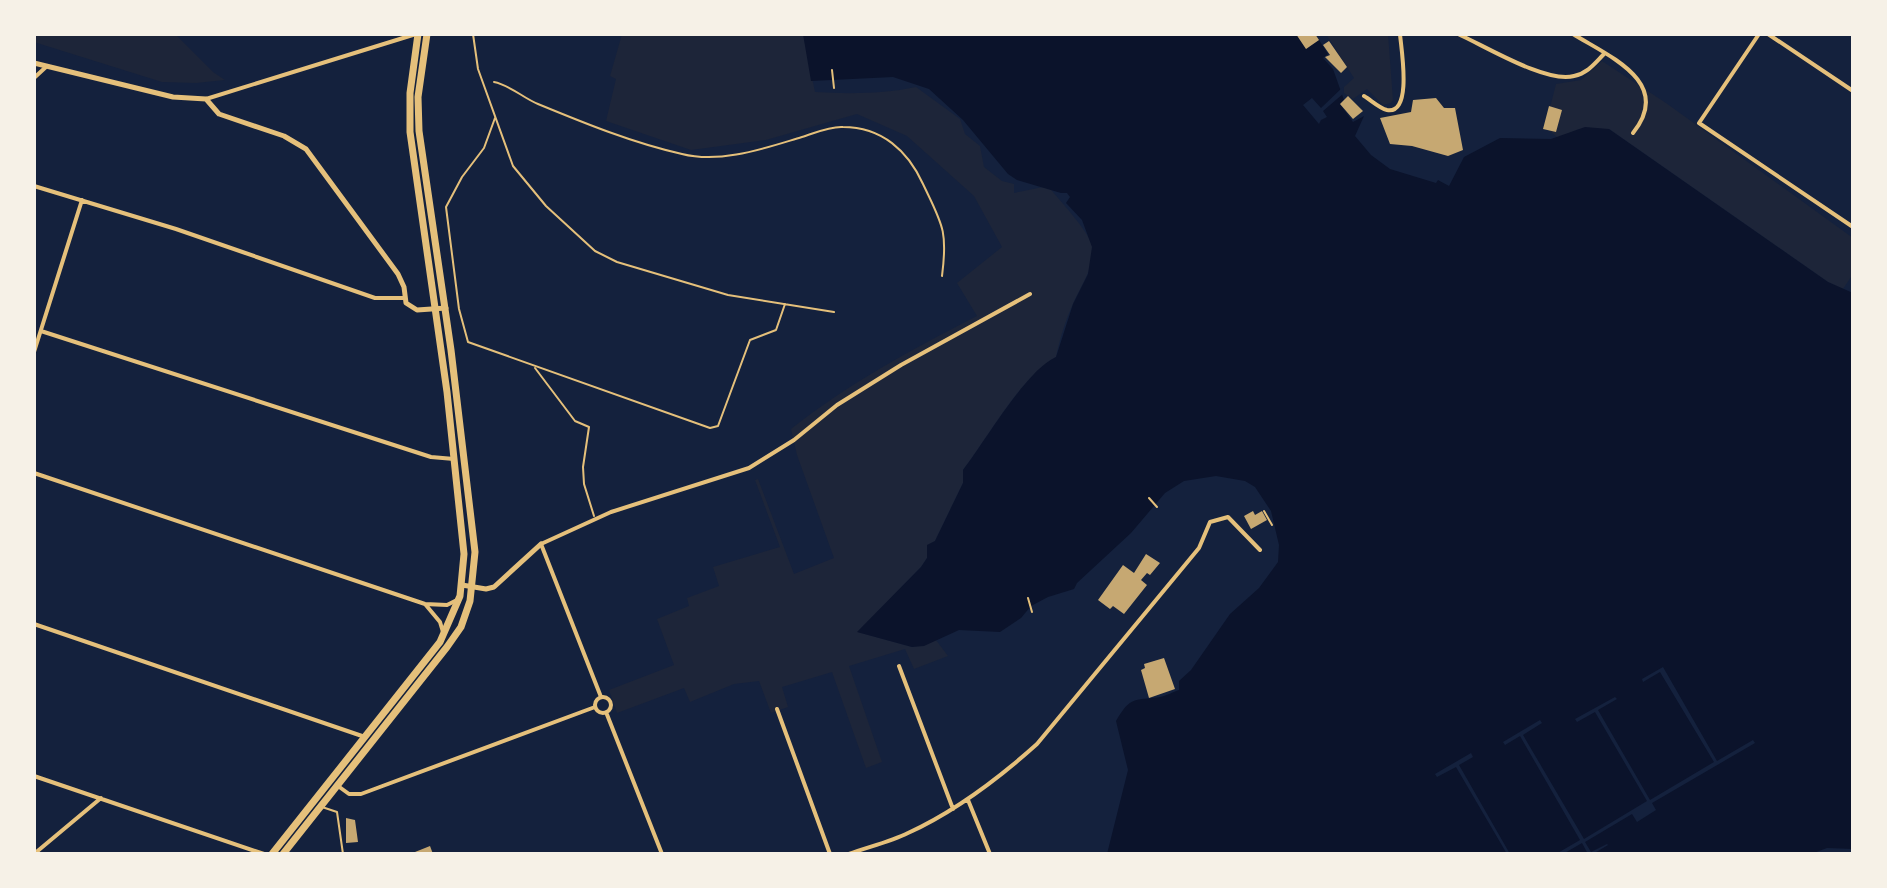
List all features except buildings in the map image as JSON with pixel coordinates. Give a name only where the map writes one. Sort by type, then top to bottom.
[{"type":"highway","points":[[272,854],[366,738],[443,635],[462,585],[464,554],[454,459],[410,132],[410,93],[417,34]]},
{"type":"highway","points":[[283,854],[447,647],[461,627],[474,587],[475,542],[418,114],[419,82],[427,34]]},
{"type":"street","points":[[34,63],[173,97],[206,99],[417,34]]},
{"type":"street","points":[[1364,96],[1386,109],[1394,109],[1400,104],[1404,87],[1400,34]]},
{"type":"street","points":[[1458,34],[1547,75],[1572,77],[1589,70],[1604,54]]},
{"type":"street","points":[[1573,34],[1626,65],[1637,77],[1644,91],[1645,107],[1640,124],[1633,133]]},
{"type":"street","points":[[1759,34],[1699,123],[1853,227]]},
{"type":"street","points":[[1768,34],[1853,91]]},
{"type":"street","points":[[34,78],[47,66]]},
{"type":"street","points":[[206,99],[219,114],[284,136],[306,149],[398,274],[404,287],[403,298],[417,310],[446,308]]},
{"type":"street","points":[[34,186],[176,229],[375,298],[403,298]]},
{"type":"street","points":[[34,352],[82,200]]},
{"type":"street","points":[[462,585],[494,587],[541,544],[595,518],[749,468],[794,440],[837,405],[901,365],[1030,294]]},
{"type":"street","points":[[41,331],[431,457],[444,461],[454,459]]},
{"type":"street","points":[[34,473],[425,604],[447,605],[458,600]]},
{"type":"street","points":[[849,854],[907,834],[968,800],[1010,769],[1062,717],[1199,548],[1210,522],[1228,517],[1260,550]]},
{"type":"street","points":[[541,544],[601,697]]},
{"type":"street","points":[[425,604],[440,622],[443,635]]},
{"type":"street","points":[[34,624],[366,738]]},
{"type":"street","points":[[899,666],[953,809]]},
{"type":"street","points":[[595,707],[596,699],[601,697],[606,697],[610,703],[606,712],[662,854]]},
{"type":"street","points":[[338,786],[349,794],[361,794],[595,707]]},
{"type":"street","points":[[595,707],[598,711],[606,712]]},
{"type":"street","points":[[777,709],[830,854]]},
{"type":"street","points":[[34,776],[264,854]]},
{"type":"street","points":[[34,854],[101,798]]},
{"type":"street","points":[[968,800],[990,854]]},
{"type":"lane","points":[[473,34],[478,69],[513,166],[546,206],[595,251],[617,262],[728,295],[834,312]]},
{"type":"lane","points":[[494,82],[573,119],[681,154],[703,158],[752,151],[828,129],[843,127],[869,132],[896,145],[913,162],[943,225],[947,243],[942,276]]},
{"type":"lane","points":[[495,118],[484,148],[462,177],[446,207],[462,326],[468,342],[475,347],[710,428],[718,426],[750,340],[776,330],[785,304]]},
{"type":"lane","points":[[533,366],[575,421],[589,427],[583,467],[584,484],[595,518]]},
{"type":"lane","points":[[321,807],[337,812],[343,854]]},
{"type":"path","points":[[832,70],[834,88]]},
{"type":"path","points":[[1149,498],[1157,507]]},
{"type":"path","points":[[1264,511],[1272,525]]},
{"type":"path","points":[[1028,598],[1032,612]]},
{"type":"shaded area","points":[[34,34],[175,34],[225,80],[162,82],[34,42]]},
{"type":"shaded area","points":[[622,34],[803,34],[815,92],[866,93],[916,87],[960,119],[965,134],[980,146],[984,167],[1002,181],[1014,184],[1014,193],[1048,186],[1080,224],[1092,246],[1090,269],[1068,317],[1056,357],[1017,393],[963,470],[963,483],[935,541],[928,545],[927,558],[921,567],[858,632],[912,647],[936,640],[948,656],[914,669],[905,649],[849,666],[882,762],[866,768],[832,672],[782,687],[788,707],[771,713],[759,681],[734,684],[690,702],[684,688],[617,713],[609,690],[674,665],[657,619],[689,606],[687,598],[719,586],[713,567],[780,547],[755,480],[758,479],[794,574],[834,558],[797,455],[791,429],[858,382],[977,316],[957,283],[1002,247],[974,196],[907,136],[857,114],[766,140],[691,150],[606,121],[616,79],[610,76]]},
{"type":"shaded area","points":[[803,34],[1296,34],[1306,49],[1319,40],[1328,54],[1323,58],[1333,69],[1344,100],[1340,104],[1353,122],[1364,116],[1355,136],[1371,155],[1390,169],[1436,183],[1438,180],[1449,186],[1464,157],[1500,138],[1551,139],[1585,127],[1609,129],[1828,282],[1853,293],[1853,849],[1827,848],[1811,854],[1107,854],[1128,770],[1116,721],[1134,701],[1179,690],[1179,681],[1191,670],[1230,614],[1259,588],[1278,562],[1279,545],[1271,511],[1255,487],[1245,481],[1216,476],[1184,481],[1165,493],[1131,533],[1074,589],[1031,606],[1021,618],[1000,632],[959,630],[924,646],[912,647],[857,632],[921,567],[927,558],[927,545],[935,541],[963,483],[963,470],[1019,391],[1044,364],[1056,357],[1073,304],[1088,274],[1092,247],[1082,220],[1066,203],[1070,197],[1067,193],[1017,180],[1008,174],[963,120],[929,89],[893,77],[811,81]]},
{"type":"shaded area","points":[[1326,34],[1388,34],[1391,103],[1383,105],[1367,89],[1353,99],[1344,93],[1344,87],[1354,78]]},
{"type":"shaded area","points":[[1602,61],[1666,103],[1853,238],[1853,274],[1843,289],[1828,282],[1609,129],[1579,129],[1558,138],[1545,127],[1556,84],[1581,80]]},
{"type":"pier","points":[[1343,87],[1344,93],[1323,111],[1327,117],[1319,124],[1303,105],[1312,98],[1321,108]]},
{"type":"pier","points":[[1663,667],[1717,761],[1753,740],[1755,743],[1652,803],[1656,810],[1637,822],[1632,814],[1585,842],[1591,852],[1608,845],[1593,854],[1588,854],[1582,843],[1563,854],[1556,854],[1580,840],[1520,736],[1505,745],[1503,742],[1540,720],[1542,723],[1523,735],[1584,839],[1647,801],[1595,712],[1577,722],[1575,719],[1615,697],[1617,699],[1598,710],[1650,800],[1714,762],[1660,672],[1643,682],[1642,679]]},
{"type":"pier","points":[[1471,753],[1473,757],[1459,765],[1510,854],[1507,854],[1456,767],[1437,777],[1435,774]]}]
